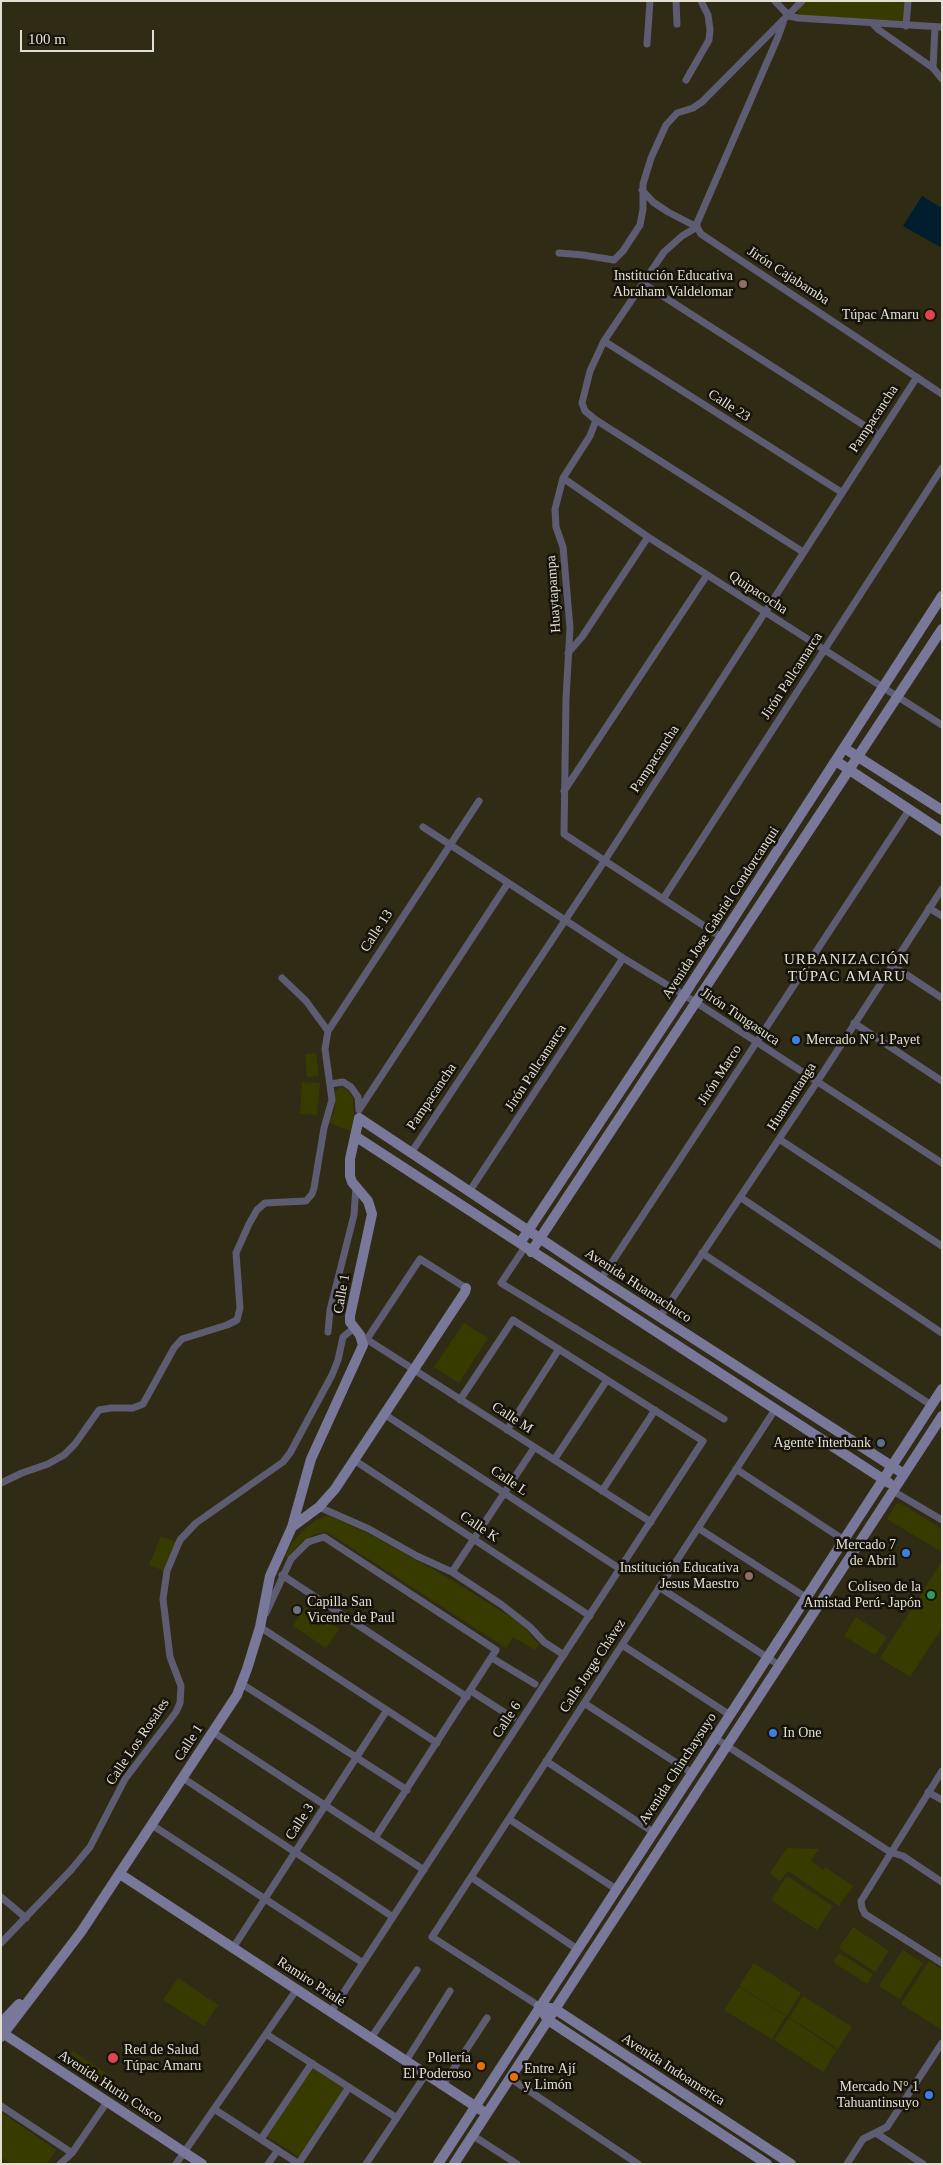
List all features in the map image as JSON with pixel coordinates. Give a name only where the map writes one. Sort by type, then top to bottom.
[{"type":"street","points":[[647,44],[650,1]]},
{"type":"street","points":[[676,1],[677,24]]},
{"type":"street","points":[[686,80],[709,40],[708,16],[701,1]]},
{"type":"street","points":[[775,1],[789,16],[798,18],[938,27],[933,68]]},
{"type":"street","points":[[559,253],[614,260],[623,251],[640,225],[643,209],[642,190],[651,158],[666,125],[677,113],[702,102],[802,1]]},
{"type":"street","points":[[906,26],[908,1]]},
{"type":"street","points":[[783,22],[697,223],[697,227],[682,236],[664,252],[604,341],[590,371],[582,403],[586,411],[596,420],[803,552]]},
{"type":"street","points":[[872,23],[933,68],[942,79]]},
{"type":"street","name":"Jirón Cajabamba","points":[[642,190],[653,202],[697,227],[700,234],[942,394]]},
{"type":"street","points":[[644,284],[879,435]]},
{"type":"street","name":"Calle 23","points":[[604,341],[841,492]]},
{"type":"street","name":"Pampacancha","points":[[410,1153],[605,860],[917,377]]},
{"type":"street","name":"Huaytapampa","points":[[596,420],[590,436],[563,478],[555,509],[555,518],[563,547],[570,628],[564,834],[605,860]]},
{"type":"street","name":"Jirón Pallcamarca","points":[[664,899],[942,468]]},
{"type":"street","name":"Quipacocha","points":[[563,478],[648,537],[942,725]]},
{"type":"street","points":[[568,654],[582,637],[648,537]]},
{"type":"street","points":[[564,791],[707,575]]},
{"type":"street","name":"Avenida Jose Gabriel Condorcanqui","points":[[525,1247],[528,1231],[684,995],[942,596]]},
{"type":"street","name":"Avenida Jose Gabriel Condorcanqui","points":[[525,1247],[540,1238],[697,1003],[942,629]]},
{"type":"street","points":[[844,748],[942,810]]},
{"type":"street","points":[[836,761],[942,831]]},
{"type":"street","name":"Calle 13","points":[[1,1483],[22,1472],[48,1464],[64,1455],[75,1444],[99,1410],[132,1408],[144,1404],[174,1348],[182,1339],[228,1325],[237,1320],[240,1308],[236,1260],[240,1242],[257,1210],[265,1203],[306,1201],[312,1194],[324,1128],[331,1106],[325,1049],[328,1031],[479,800]]},
{"type":"street","name":"Jirón Marco","points":[[602,1279],[909,810]]},
{"type":"street","name":"Jirón Tungasuca","points":[[423,827],[942,1163]]},
{"type":"street","points":[[605,860],[721,937]]},
{"type":"street","points":[[359,1114],[508,883]]},
{"type":"street","name":"Huamantanga","points":[[660,1317],[817,1082],[942,889]]},
{"type":"street","points":[[929,908],[942,916]]},
{"type":"street","name":"Jirón Pallcamarca","points":[[469,1192],[623,958]]},
{"type":"street","points":[[892,965],[942,998]]},
{"type":"street","points":[[282,978],[306,1001],[328,1031]]},
{"type":"street","points":[[854,1023],[942,1081]]},
{"type":"street","points":[[330,1084],[342,1082],[351,1086],[358,1097],[359,1114]]},
{"type":"street","name":"Calle 1","points":[[2,2031],[66,1954],[213,1732],[242,1684],[260,1627],[270,1576],[292,1527],[308,1466],[363,1345],[360,1334],[350,1322],[351,1309],[372,1214],[368,1201],[350,1176],[349,1168],[359,1114]]},
{"type":"street","name":"Avenida Huamachuco","points":[[359,1114],[410,1153],[528,1231],[904,1474]]},
{"type":"street","name":"Avenida Huamachuco","points":[[355,1136],[776,1408],[883,1479],[894,1489]]},
{"type":"street","points":[[778,1140],[942,1246]]},
{"type":"street","points":[[328,1332],[330,1310],[354,1215],[356,1186]]},
{"type":"street","points":[[740,1197],[942,1333]]},
{"type":"street","points":[[525,1247],[501,1282],[724,1419]]},
{"type":"street","points":[[702,1254],[931,1405]]},
{"type":"street","name":"Calle Los Rosales","points":[[1,1943],[90,1847],[125,1779],[176,1712],[180,1703],[181,1686],[170,1658],[163,1599],[167,1571],[180,1540],[196,1523],[276,1468],[290,1453],[332,1375],[338,1360],[343,1337],[360,1334],[420,1259],[466,1288]]},
{"type":"street","name":"Calle 1","points":[[292,1527],[318,1507],[335,1489],[466,1288]]},
{"type":"street","points":[[460,1400],[513,1320],[655,1410],[602,1491]]},
{"type":"street","name":"Calle M","points":[[360,1334],[651,1522]]},
{"type":"street","points":[[507,1430],[559,1349]]},
{"type":"street","points":[[554,1460],[607,1380]]},
{"type":"street","name":"Avenida Chinchaysuyo","points":[[438,2164],[942,1389]]},
{"type":"street","name":"Calle Jorge Chávez","points":[[432,1938],[776,1408]]},
{"type":"street","name":"Calle 6","points":[[331,2012],[703,1441],[655,1410]]},
{"type":"street","name":"Calle L","points":[[384,1414],[620,1569]]},
{"type":"street","name":"Avenida Chinchaysuyo","points":[[454,2164],[940,1421]]},
{"type":"street","points":[[452,1572],[534,1448]]},
{"type":"street","name":"Calle K","points":[[354,1460],[590,1616]]},
{"type":"street","points":[[736,1469],[844,1540]]},
{"type":"street","points":[[894,1489],[942,1520]]},
{"type":"street","points":[[318,1507],[369,1529],[417,1556],[452,1572],[524,1621],[540,1639],[564,1655]]},
{"type":"street","points":[[698,1528],[807,1598]]},
{"type":"street","points":[[376,1838],[492,1658],[496,1650],[327,1538],[315,1539],[302,1547],[291,1559],[282,1575],[260,1627],[437,1743]]},
{"type":"street","points":[[282,1575],[469,1694],[513,1718]]},
{"type":"street","points":[[659,1587],[779,1665]]},
{"type":"street","points":[[622,1645],[730,1715]]},
{"type":"street","points":[[492,1658],[535,1684]]},
{"type":"street","points":[[242,1684],[407,1790]]},
{"type":"street","points":[[584,1703],[692,1773]]},
{"type":"street","name":"Calle 3","points":[[233,1948],[387,1710]]},
{"type":"street","points":[[213,1732],[424,1870]]},
{"type":"street","points":[[715,1738],[890,1852],[903,1856],[942,1882]]},
{"type":"street","points":[[546,1761],[653,1832]]},
{"type":"street","points":[[942,1771],[861,1900],[862,1908],[866,1914],[942,1963]]},
{"type":"street","points":[[183,1778],[393,1917]]},
{"type":"street","points":[[928,1792],[942,1800]]},
{"type":"street","points":[[508,1820],[616,1889]]},
{"type":"street","points":[[152,1825],[363,1963]]},
{"type":"street","name":"Ramiro Prialé","points":[[120,1874],[487,2114]]},
{"type":"street","points":[[471,1878],[577,1949]]},
{"type":"street","points":[[1,1896],[26,1918]]},
{"type":"street","name":"Avenida Indoamerica","points":[[432,1938],[539,2006],[555,2009],[790,2164]]},
{"type":"street","points":[[371,2038],[417,1970]]},
{"type":"street","points":[[176,2164],[297,1989]]},
{"type":"street","points":[[406,2061],[450,1991]]},
{"type":"street","name":"Avenida Indoamerica","points":[[539,2006],[548,2020],[766,2164]]},
{"type":"street","points":[[443,2085],[487,2018]]},
{"type":"street","name":"Avenida Hurin Cusco","points":[[2,2031],[202,2164]]},
{"type":"street","points":[[266,2034],[397,2118]]},
{"type":"street","points":[[847,2164],[863,2138],[887,2127],[941,2045]]},
{"type":"street","points":[[261,2139],[312,2063]]},
{"type":"street","points":[[366,2164],[426,2074]]},
{"type":"street","points":[[510,2078],[638,2164]]},
{"type":"street","points":[[214,2109],[299,2163],[349,2087]]},
{"type":"street","points":[[60,2164],[72,2152],[108,2102]]},
{"type":"street","points":[[1,2106],[72,2152]]},
{"type":"street","points":[[876,2133],[924,2164]]},
{"type":"street","points":[[472,2135],[517,2164]]},
{"type":"street","points":[[268,2164],[278,2150]]},
{"type":"shaded area","points":[[805,1],[906,1],[904,21],[798,15],[798,9]]},
{"type":"shaded area","points":[[316,1053],[319,1076],[307,1077],[305,1054]]},
{"type":"shaded area","points":[[302,1082],[320,1083],[317,1115],[300,1114]]},
{"type":"shaded area","points":[[340,1087],[347,1089],[353,1098],[354,1116],[351,1131],[329,1123],[335,1109],[335,1092]]},
{"type":"shaded area","points":[[464,1323],[488,1338],[459,1383],[434,1367]]},
{"type":"shaded area","points":[[900,1503],[942,1529],[942,1552],[887,1519],[896,1504]]},
{"type":"shaded area","points":[[328,1515],[373,1536],[450,1579],[522,1624],[539,1645],[535,1650],[513,1637],[506,1648],[325,1532],[313,1535],[296,1547],[288,1558],[284,1556],[294,1540],[306,1528],[316,1520]]},
{"type":"shaded area","points":[[161,1536],[177,1542],[164,1571],[149,1565]]},
{"type":"shaded area","name":"Coliseo de la Amistad Perú- Japón","points":[[942,1561],[942,1628],[910,1677],[880,1658]]},
{"type":"shaded area","points":[[305,1607],[339,1629],[326,1648],[293,1626]]},
{"type":"shaded area","points":[[856,1617],[887,1637],[875,1655],[844,1636]]},
{"type":"shaded area","points":[[787,1848],[819,1849],[811,1861],[824,1870],[825,1867],[853,1886],[839,1906],[788,1871],[780,1881],[770,1873]]},
{"type":"shaded area","points":[[787,1876],[833,1906],[817,1930],[771,1900]]},
{"type":"shaded area","points":[[853,1927],[889,1951],[875,1972],[839,1948]]},
{"type":"shaded area","points":[[903,1950],[923,1963],[900,1999],[879,1986]]},
{"type":"shaded area","points":[[839,1953],[873,1974],[867,1984],[833,1962]]},
{"type":"shaded area","points":[[929,1961],[942,1969],[942,2030],[901,2004]]},
{"type":"shaded area","points":[[754,1963],[801,1993],[787,2016],[739,1986]]},
{"type":"shaded area","points":[[178,1978],[218,2005],[204,2026],[163,2000]]},
{"type":"shaded area","points":[[739,1987],[786,2016],[772,2039],[724,2010]]},
{"type":"shaded area","points":[[803,1996],[852,2027],[838,2049],[789,2017]]},
{"type":"shaded area","points":[[789,2018],[837,2050],[823,2072],[774,2040]]},
{"type":"shaded area","points":[[73,2051],[109,2075],[101,2087],[65,2064]]},
{"type":"shaded area","points":[[312,2068],[344,2088],[299,2157],[267,2136]]},
{"type":"shaded area","points":[[1,2112],[56,2150],[47,2164],[10,2164],[1,2157]]},
{"type":"water","points":[[922,196],[942,208],[942,248],[903,226]]},
{"type":"place","name":"Institución Educativa Abraham Valdelomar","points":[[743,284]]},
{"type":"place","name":"Túpac Amaru","points":[[930,315]]},
{"type":"place","name":"Mercado N° 1 Payet","points":[[796,1040]]},
{"type":"place","name":"Agente Interbank","points":[[881,1443]]},
{"type":"place","name":"Mercado 7 de Abril","points":[[906,1553]]},
{"type":"place","name":"Institución Educativa Jesus Maestro","points":[[749,1576]]},
{"type":"place","name":"Coliseo de la Amistad Perú- Japón","points":[[931,1595]]},
{"type":"place","name":"Capilla San Vicente de Paul","points":[[297,1610]]},
{"type":"place","name":"In One","points":[[773,1733]]},
{"type":"place","name":"Red de Salud Túpac Amaru","points":[[113,2058]]},
{"type":"place","name":"Pollería El Poderoso","points":[[481,2066]]},
{"type":"place","name":"Entre Ají y Limón","points":[[514,2077]]},
{"type":"place","name":"Mercado N° 1 Tahuantinsuyo","points":[[929,2095]]},
{"type":"district","name":"URBANIZACIÓN TÚPAC AMARU","points":[[847,968]]}]
